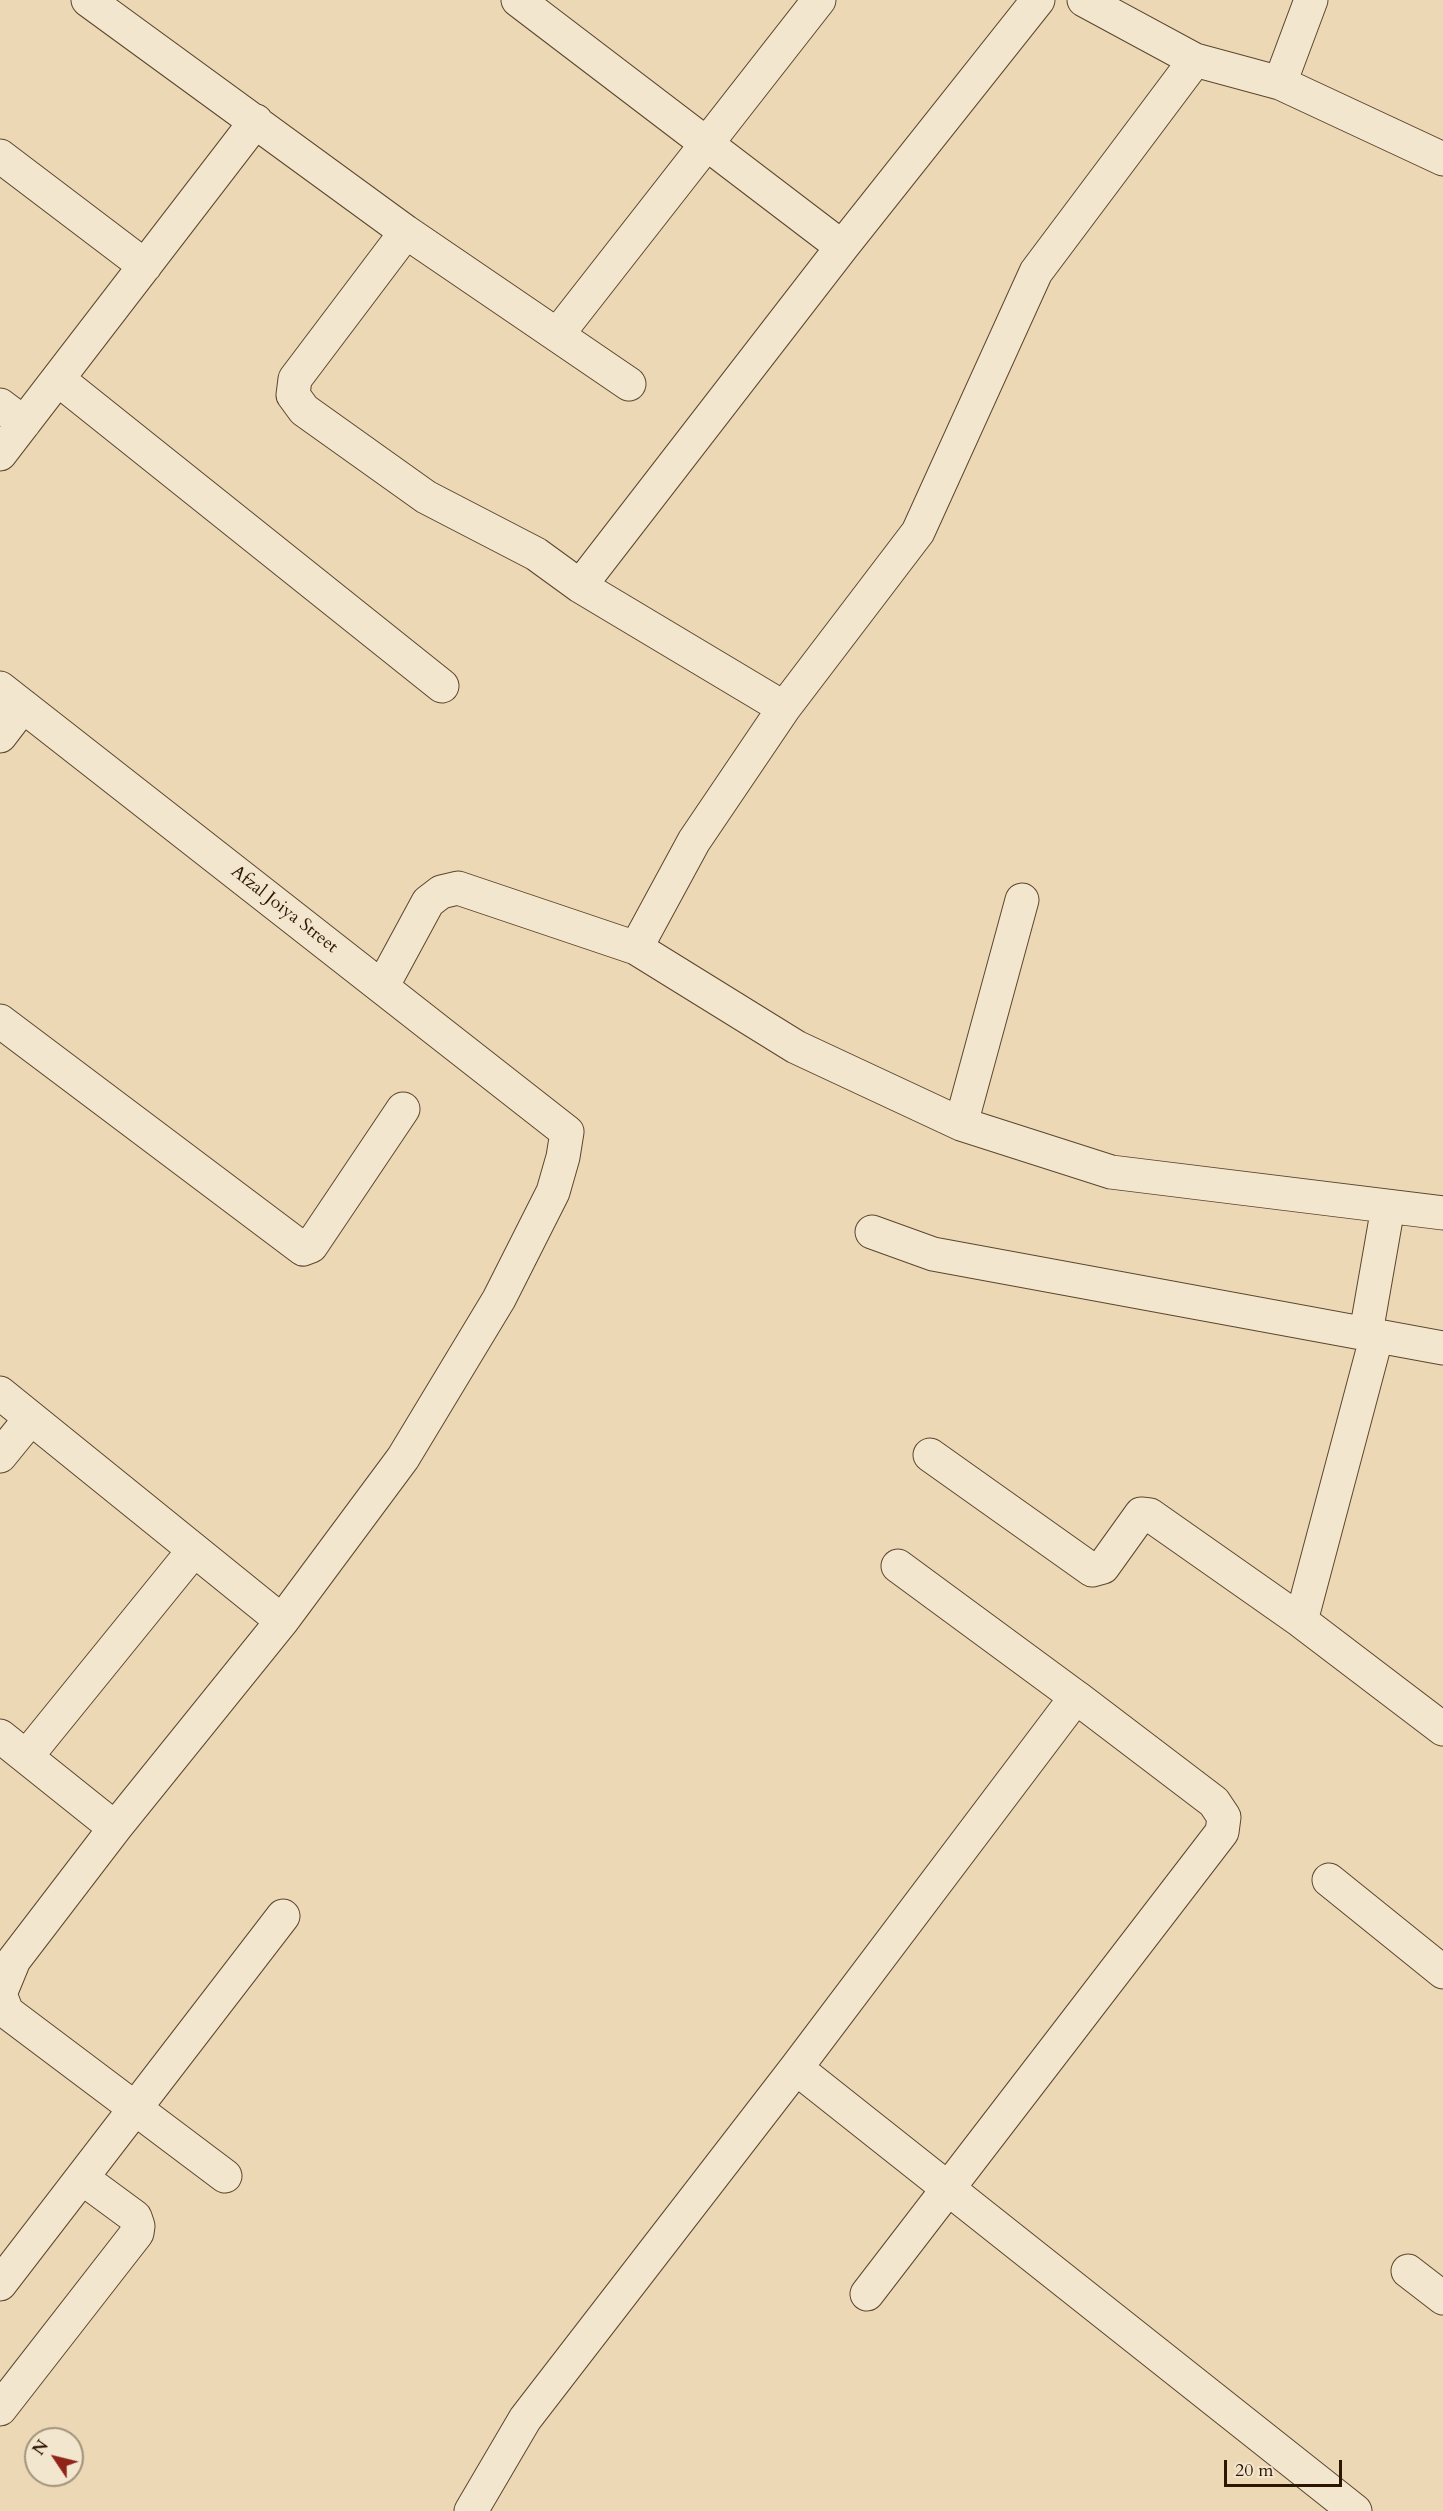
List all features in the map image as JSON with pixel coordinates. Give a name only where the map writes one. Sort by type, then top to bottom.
[{"type":"street","points":[[88,0],[406,232],[629,384]]},
{"type":"street","points":[[518,0],[842,247]]},
{"type":"street","points":[[556,334],[819,0]]},
{"type":"street","points":[[580,586],[842,247],[1038,0]]},
{"type":"street","points":[[1084,0],[1195,60],[1280,82],[1443,159]]},
{"type":"street","points":[[1280,82],[1311,0]]},
{"type":"street","points":[[636,948],[694,841],[784,708],[918,532],[1036,272],[1195,60]]},
{"type":"street","points":[[0,454],[12,414],[58,380],[256,122]]},
{"type":"street","points":[[0,156],[145,266]]},
{"type":"street","points":[[406,232],[295,379],[293,395],[304,410],[426,497],[536,554],[580,586],[784,708]]},
{"type":"street","points":[[58,380],[442,686]]},
{"type":"street","points":[[0,736],[12,697]]},
{"type":"street","name":"Afzal Joiya Street","points":[[12,697],[567,1132],[553,1192],[499,1299],[403,1458],[282,1621]]},
{"type":"street","points":[[382,987],[428,902],[441,892],[458,888],[636,948],[796,1047],[961,1124],[1111,1172],[1443,1213]]},
{"type":"street","points":[[961,1124],[1022,900]]},
{"type":"street","points":[[0,1021],[303,1249],[311,1246],[403,1109]]},
{"type":"street","points":[[1301,1621],[1371,1334],[1388,1207]]},
{"type":"street","points":[[872,1232],[933,1254],[1443,1348]]},
{"type":"street","points":[[0,1392],[282,1621],[115,1828],[14,1960],[0,1994],[7,2012],[225,2176]]},
{"type":"street","points":[[0,1456],[31,1418]]},
{"type":"street","points":[[930,1455],[1092,1570],[1103,1567],[1141,1514],[1146,1513],[1301,1621],[1443,1730]]},
{"type":"street","points":[[26,1757],[194,1550]]},
{"type":"street","points":[[867,2294],[1222,1832],[1224,1817],[1214,1802],[898,1566]]},
{"type":"street","points":[[471,2511],[525,2419],[796,2068],[1076,1697]]},
{"type":"street","points":[[0,1736],[115,1828]]},
{"type":"street","points":[[1329,1880],[1443,1972]]},
{"type":"street","points":[[0,2284],[283,1917]]},
{"type":"street","points":[[796,2068],[1355,2511]]},
{"type":"street","points":[[0,2409],[137,2234],[138,2226],[135,2217],[82,2178]]},
{"type":"street","points":[[1408,2271],[1443,2298]]}]
